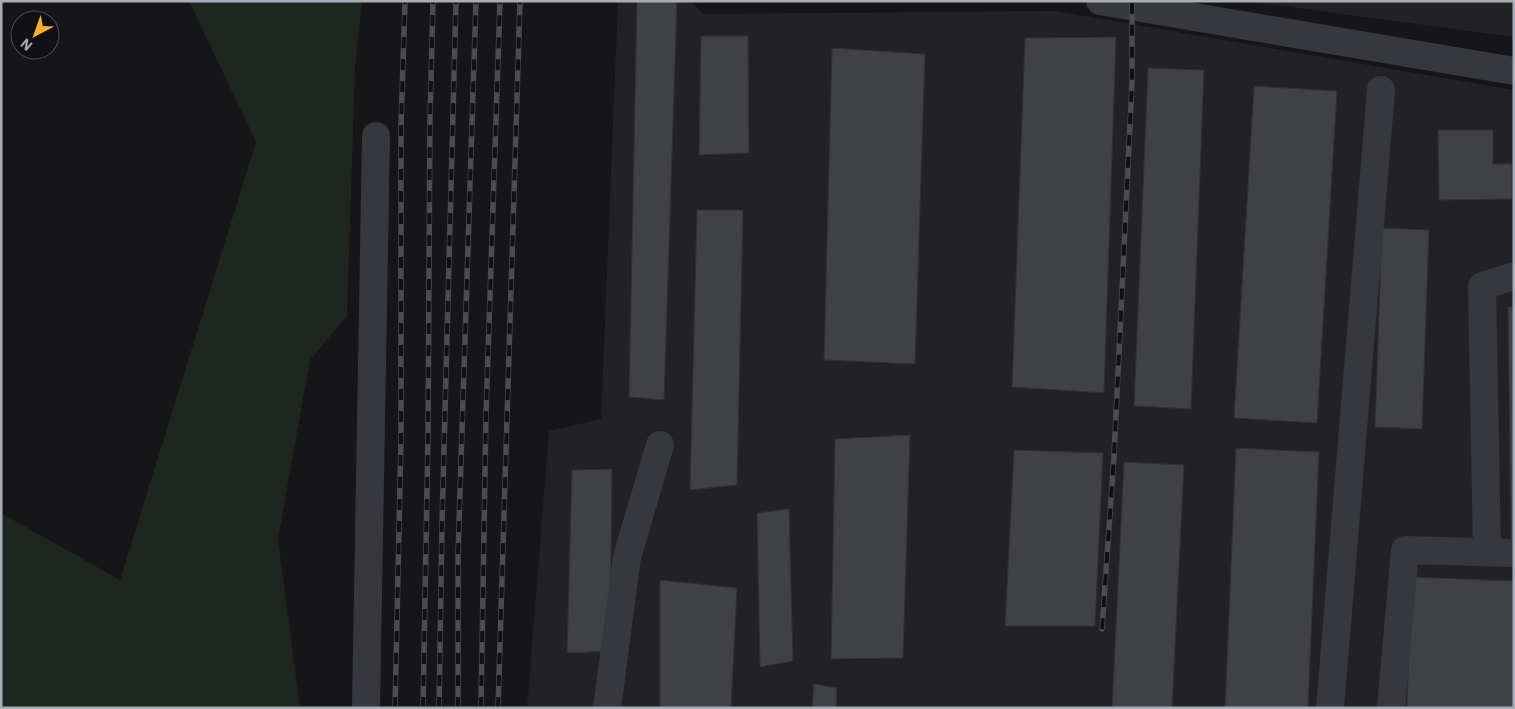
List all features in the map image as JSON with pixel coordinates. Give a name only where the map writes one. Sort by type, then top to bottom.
[{"type":"street","points":[[1100,1],[1514,71]]},
{"type":"street","points":[[1330,708],[1381,90]]},
{"type":"street","points":[[366,708],[376,136]]},
{"type":"street","points":[[1486,552],[1482,286],[1514,276]]},
{"type":"street","points":[[607,708],[627,557],[660,445]]},
{"type":"street","points":[[1391,708],[1405,550],[1514,553]]},
{"type":"shaded area","points":[[189,1],[362,1],[355,69],[347,316],[310,360],[278,539],[300,708],[1,708],[1,513],[120,580],[256,142]]},
{"type":"shaded area","points":[[618,1],[690,1],[703,14],[1055,11],[1514,90],[1514,708],[527,708],[549,431],[601,419]]},
{"type":"shaded area","points":[[1246,1],[1514,1],[1514,37]]},
{"type":"building","points":[[637,1],[677,1],[664,400],[629,397]]},
{"type":"building","points":[[701,36],[748,36],[749,153],[699,155]]},
{"type":"building","points":[[1116,37],[1104,393],[1012,387],[1025,38]]},
{"type":"building","points":[[832,48],[925,54],[915,364],[824,360]]},
{"type":"building","points":[[1148,68],[1204,70],[1191,409],[1134,406]]},
{"type":"building","points":[[1254,86],[1337,91],[1317,423],[1234,418]]},
{"type":"building","points":[[1438,130],[1493,130],[1493,164],[1512,164],[1512,199],[1439,200]]},
{"type":"building","points":[[697,210],[743,210],[737,485],[690,490]]},
{"type":"building","points":[[1382,228],[1429,230],[1422,429],[1375,427]]},
{"type":"building","points":[[1508,307],[1514,307],[1514,542],[1511,543]]},
{"type":"building","points":[[910,435],[903,658],[831,659],[835,439]]},
{"type":"building","points":[[1236,448],[1319,452],[1308,708],[1225,708]]},
{"type":"building","points":[[1014,450],[1103,453],[1095,626],[1005,626]]},
{"type":"building","points":[[1124,462],[1184,465],[1172,708],[1112,708]]},
{"type":"building","points":[[612,469],[610,651],[567,653],[572,470]]},
{"type":"building","points":[[789,509],[793,661],[760,667],[757,513]]},
{"type":"building","points":[[1411,577],[1514,581],[1514,708],[1407,708]]},
{"type":"building","points":[[660,580],[737,588],[731,708],[660,708]]},
{"type":"building","points":[[814,684],[837,688],[836,708],[812,708]]},
{"type":"railway","points":[[395,708],[401,440],[401,127],[405,1]]},
{"type":"railway","points":[[423,708],[433,1]]},
{"type":"railway","points":[[439,708],[456,1]]},
{"type":"railway","points":[[458,708],[458,554],[476,1]]},
{"type":"railway","points":[[481,708],[486,414],[500,1]]},
{"type":"railway","points":[[498,708],[520,1]]},
{"type":"railway","points":[[1102,629],[1114,456],[1132,83],[1132,1]]}]
